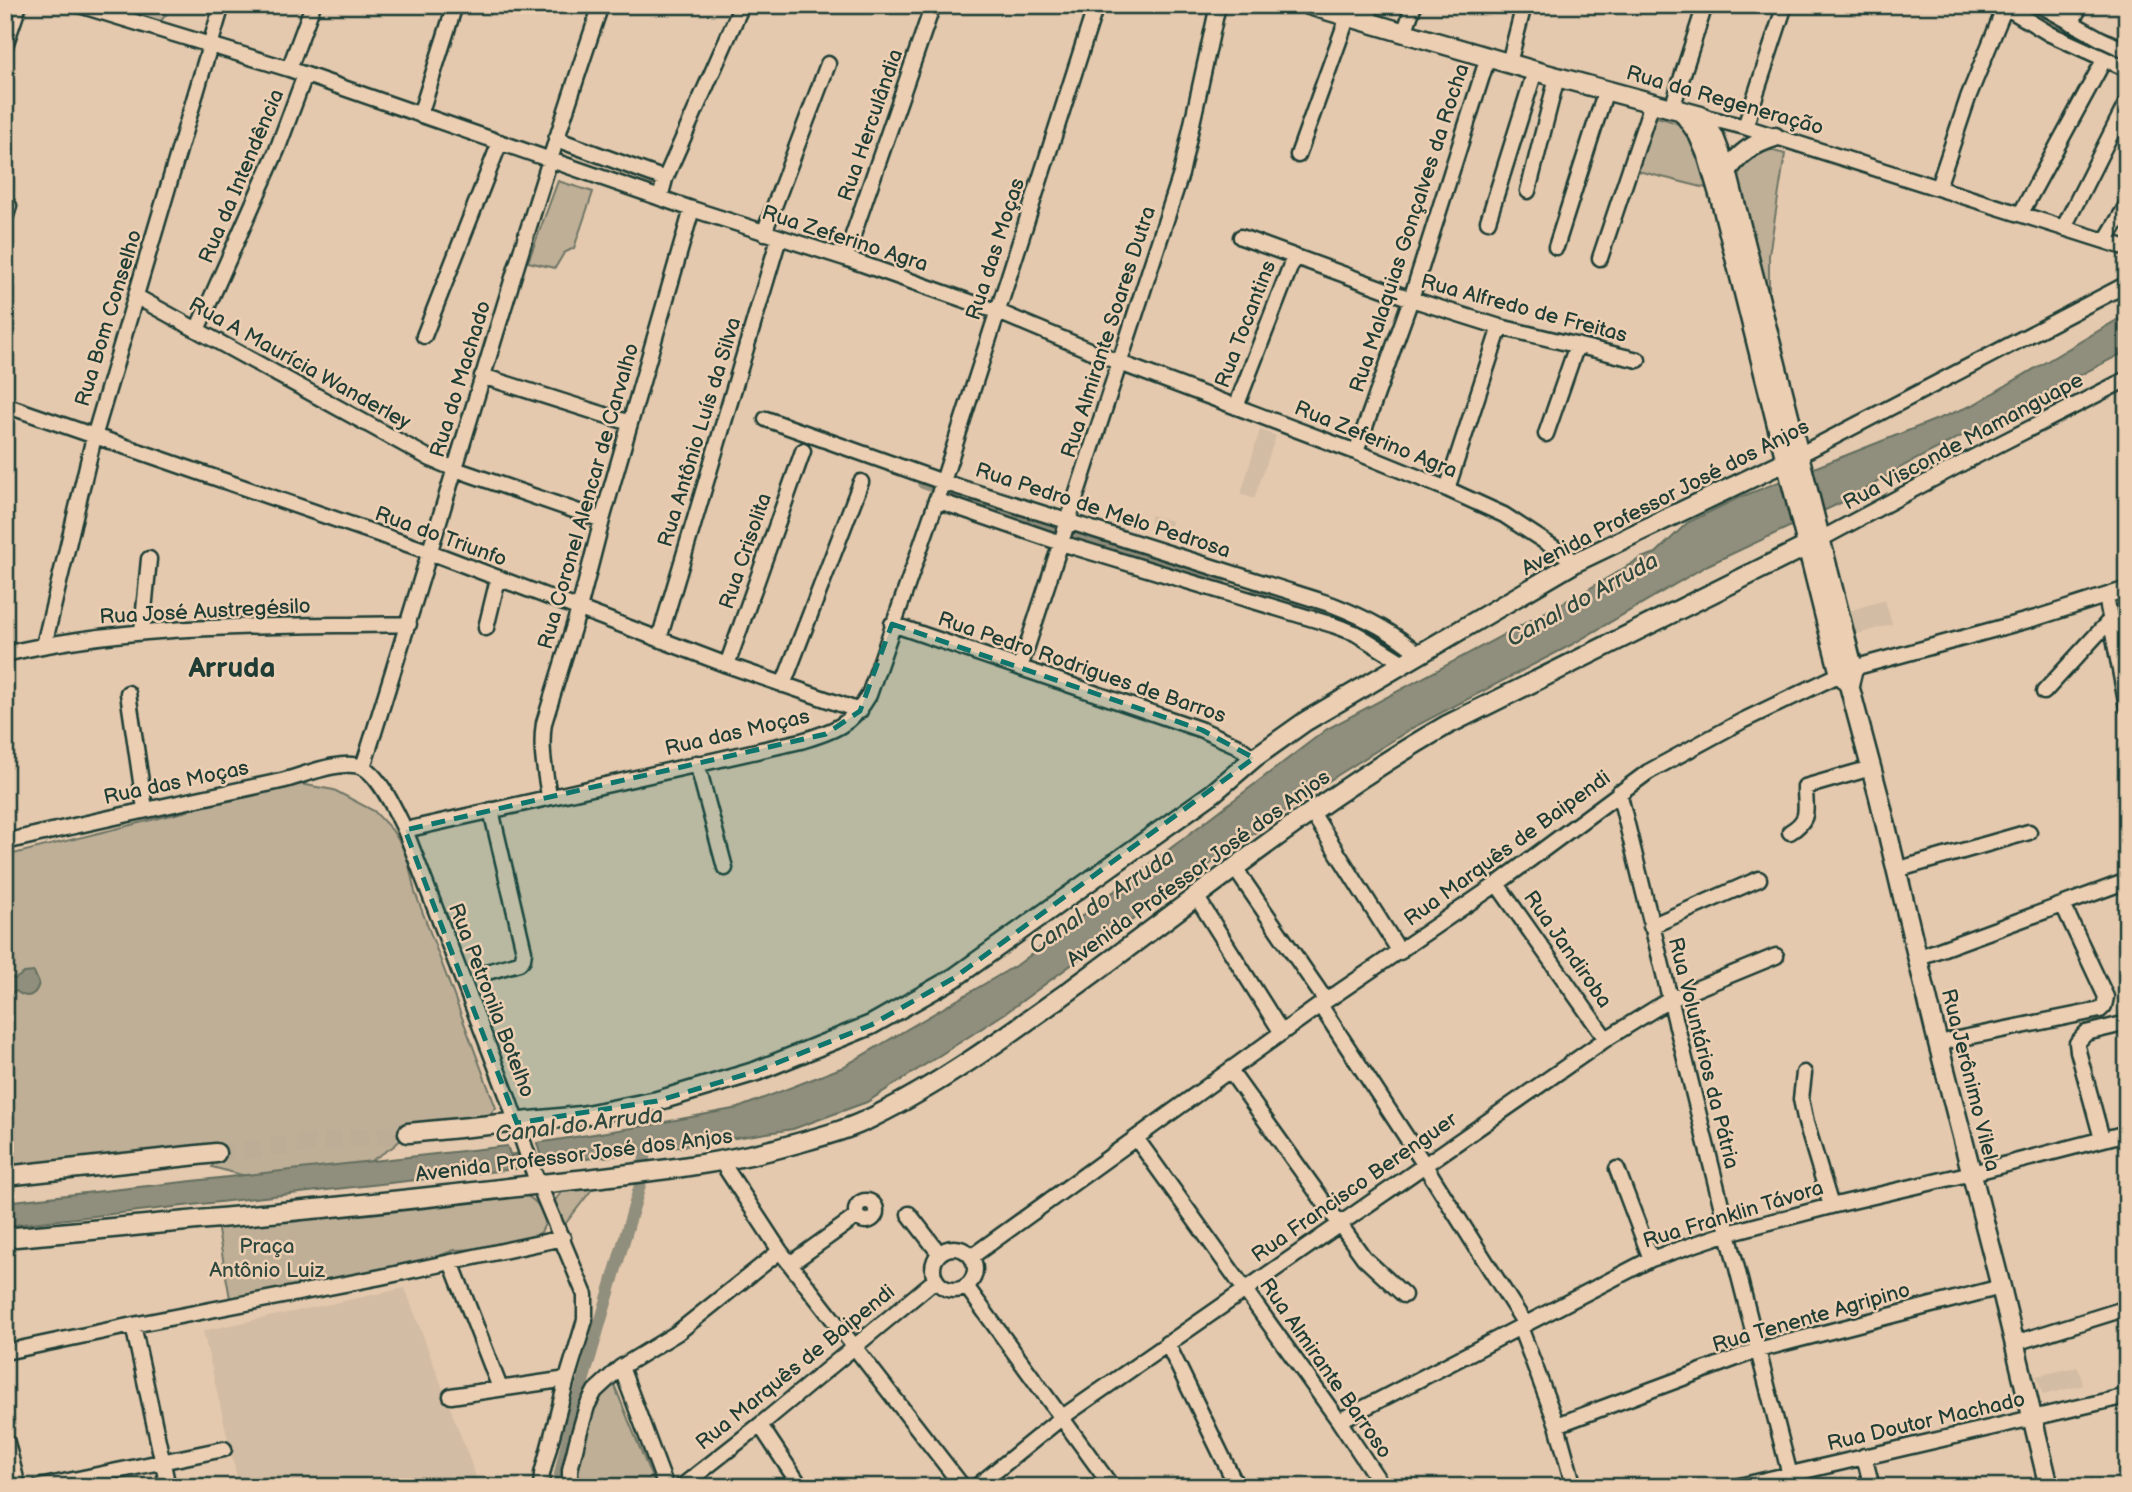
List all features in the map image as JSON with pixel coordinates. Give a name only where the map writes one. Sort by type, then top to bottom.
[{"type":"main road","name":"Rua da Regeneração","points":[[1309,5],[1348,16],[1369,13],[1404,33],[1701,116]]},
{"type":"main road","points":[[1677,109],[1698,134],[1711,168],[1794,463]]},
{"type":"main road","points":[[1701,116],[1711,131],[1727,171],[1794,463]]},
{"type":"main road","points":[[1727,171],[1744,150],[1775,137]]},
{"type":"main road","name":"Rua Jerônimo Vilela","points":[[1794,463],[2034,1418],[2049,1487]]},
{"type":"main road","name":"Avenida Professor José dos Anjos","points":[[408,1133],[519,1129],[657,1101],[757,1071],[871,1025],[954,978],[1213,793],[1254,758],[1306,721],[1576,562],[1794,463]]},
{"type":"main road","name":"Avenida Professor José dos Anjos","points":[[5,1238],[368,1204],[642,1173],[721,1161],[820,1136],[868,1119],[924,1090],[990,1049],[1234,867],[1389,758],[1447,725],[1701,597],[1811,535]]},
{"type":"main road","points":[[5,1176],[216,1153]]},
{"type":"main road","points":[[5,1443],[16,1487]]},
{"type":"street","points":[[5,46],[19,5]]},
{"type":"street","name":"Rua Zeferino Agra","points":[[79,5],[289,69],[996,312],[1120,363],[1447,489],[1504,515],[1576,562]]},
{"type":"street","name":"Rua Bom Conselho","points":[[44,645],[94,437],[222,5]]},
{"type":"street","points":[[289,69],[313,5]]},
{"type":"street","points":[[420,115],[455,5]]},
{"type":"street","name":"Rua do Machado","points":[[363,766],[409,624],[555,139],[601,5]]},
{"type":"street","points":[[660,198],[665,179],[742,5]]},
{"type":"street","name":"Rua Herculândia","points":[[845,258],[933,5]]},
{"type":"street","name":"Rua das Moças","points":[[405,830],[826,734],[860,711],[869,695],[940,490],[1096,5]]},
{"type":"street","name":"Rua Almirante Soares Dutra","points":[[1020,668],[1181,174],[1218,5]]},
{"type":"street","points":[[1404,33],[1414,5]]},
{"type":"street","points":[[1509,63],[1524,5]]},
{"type":"street","points":[[1677,109],[1705,5]]},
{"type":"street","points":[[1745,127],[1785,5]]},
{"type":"street","points":[[2040,5],[2127,51]]},
{"type":"street","points":[[2071,23],[2081,5]]},
{"type":"street","points":[[1938,187],[2003,6],[2050,34],[2127,69]]},
{"type":"street","points":[[1298,155],[1348,16]]},
{"type":"street","name":"Rua Malaquias Gonçalves da Rocha","points":[[1356,452],[1411,299],[1488,57]]},
{"type":"street","points":[[2021,213],[2104,60]]},
{"type":"street","name":"Rua Antônio Luís da Silva","points":[[659,639],[771,236],[828,64]]},
{"type":"street","points":[[1488,221],[1535,71]]},
{"type":"street","name":"Rua da Intendência","points":[[197,330],[273,160],[305,75]]},
{"type":"street","points":[[1528,191],[1558,77]]},
{"type":"street","points":[[1556,247],[1606,90]]},
{"type":"street","points":[[2064,227],[2127,102]]},
{"type":"street","points":[[1600,258],[1652,103]]},
{"type":"street","name":"Rua da Regeneração","points":[[1701,116],[1745,127],[2127,248]]},
{"type":"street","points":[[555,139],[665,179]]},
{"type":"street","points":[[424,336],[500,142]]},
{"type":"street","points":[[2106,240],[2127,205]]},
{"type":"street","name":"Rua Coronel Alencar de Carvalho","points":[[549,796],[541,740],[544,723],[692,209]]},
{"type":"street","name":"Rua Alfredo de Freitas","points":[[1241,237],[1411,299],[1500,327],[1638,360]]},
{"type":"street","name":"Rua Tocantins","points":[[1236,407],[1294,257]]},
{"type":"street","name":"Avenida Professor José dos Anjos","points":[[1794,463],[2127,284]]},
{"type":"street","name":"Rua A Maurícia Wanderley","points":[[137,297],[431,458],[455,469],[602,520]]},
{"type":"street","points":[[1447,489],[1500,327]]},
{"type":"street","points":[[1546,434],[1577,345]]},
{"type":"street","points":[[482,376],[630,422]]},
{"type":"street","name":"Rua Visconde Mamanguape","points":[[1811,535],[1972,458],[2127,379]]},
{"type":"street","name":"Rua do Triunfo","points":[[5,405],[430,552],[727,665],[860,711]]},
{"type":"street","name":"Rua Pedro de Melo Pedrosa","points":[[766,419],[928,477],[940,490],[1067,523],[1359,615],[1403,639],[1413,659]]},
{"type":"street","name":"Rua Crisolita","points":[[727,665],[803,451]]},
{"type":"street","points":[[783,684],[861,482]]},
{"type":"street","points":[[940,490],[1061,541],[1333,625],[1413,659]]},
{"type":"street","points":[[142,631],[149,559]]},
{"type":"street","points":[[486,628],[498,579]]},
{"type":"street","name":"Rua Marquês de Baipendi","points":[[971,1257],[1323,1003],[1497,884],[1648,772],[1686,751],[1847,676],[2127,589]]},
{"type":"street","points":[[2106,596],[2127,706]]},
{"type":"street","points":[[2044,692],[2111,619]]},
{"type":"street","name":"Rua José Austregésilo","points":[[5,654],[44,645],[142,631],[409,624]]},
{"type":"street","name":"Rua Pedro Rodrigues de Barros","points":[[892,624],[1202,730],[1237,745],[1254,758]]},
{"type":"street","points":[[128,693],[145,809]]},
{"type":"street","points":[[697,763],[725,868]]},
{"type":"street","name":"Rua das Moças","points":[[5,842],[339,766],[363,766]]},
{"type":"street","points":[[363,766],[385,792],[405,830]]},
{"type":"street","points":[[1790,832],[1802,825],[1806,813],[1805,788],[1871,768]]},
{"type":"street","name":"Rua Voluntários da Pátria","points":[[1619,792],[1669,1000],[1792,1480]]},
{"type":"street","points":[[487,972],[519,963],[523,959],[524,951],[491,810]]},
{"type":"street","points":[[1311,811],[1400,952]]},
{"type":"street","name":"Rua Petronila Botelho","points":[[405,830],[529,1159],[583,1288],[585,1320],[567,1379]]},
{"type":"street","points":[[1896,870],[2029,832]]},
{"type":"street","points":[[1234,867],[1323,1003],[1523,1326],[1557,1425],[1574,1487]]},
{"type":"street","points":[[1651,926],[1759,879]]},
{"type":"street","points":[[1917,958],[2127,881]]},
{"type":"street","name":"Rua Jandiroba","points":[[1497,884],[1605,1038]]},
{"type":"street","points":[[1196,896],[1282,1033]]},
{"type":"street","points":[[1938,1043],[2100,1010],[2104,1006],[2106,997],[2063,905]]},
{"type":"street","name":"Rua Francisco Berenguer","points":[[975,1487],[1061,1418],[1605,1038],[1669,1000],[1776,956]]},
{"type":"street","points":[[2102,1139],[2077,1043],[2086,1033],[2127,1023]]},
{"type":"street","points":[[1230,1071],[1364,1258],[1404,1295]]},
{"type":"street","points":[[1804,1073],[1801,1099],[1831,1206]]},
{"type":"street","name":"Rua Franklin Távora","points":[[1339,1421],[1651,1259],[1728,1233],[2127,1133]]},
{"type":"street","name":"Rua Almirante Barroso","points":[[1136,1138],[1245,1288],[1383,1487]]},
{"type":"street","points":[[721,1161],[780,1251],[963,1487]]},
{"type":"street","points":[[1617,1169],[1651,1259]]},
{"type":"street","points":[[909,1214],[939,1253]]},
{"type":"street","points":[[790,1264],[857,1216]]},
{"type":"street","points":[[5,1352],[563,1238]]},
{"type":"street","points":[[956,1248],[962,1249],[971,1257],[975,1270],[971,1282],[966,1286],[946,1289],[935,1280],[932,1266],[939,1253],[956,1248]]},
{"type":"street","points":[[570,1487],[570,1470],[587,1406],[595,1391],[621,1367],[677,1333],[780,1251]]},
{"type":"street","points":[[451,1262],[500,1388]]},
{"type":"street","name":"Rua Marquês de Baipendi","points":[[681,1487],[935,1280]]},
{"type":"street","points":[[966,1286],[1112,1487]]},
{"type":"street","name":"Rua Tenente Agripino","points":[[1557,1425],[1758,1350],[2001,1287]]},
{"type":"street","points":[[2015,1343],[2127,1308]]},
{"type":"street","points":[[133,1325],[168,1487]]},
{"type":"street","points":[[1167,1343],[1237,1487]]},
{"type":"street","points":[[621,1367],[666,1487]]},
{"type":"street","points":[[451,1396],[567,1379],[541,1487]]},
{"type":"street","name":"Rua Doutor Machado","points":[[1735,1487],[1792,1480],[1864,1456],[2127,1396]]},
{"type":"street","points":[[760,1425],[801,1487]]},
{"type":"street","points":[[39,1487],[224,1449]]},
{"type":"street","points":[[1864,1456],[1872,1487]]},
{"type":"highlighted area","points":[[892,624],[1202,730],[1254,758],[954,978],[871,1025],[757,1071],[657,1101],[517,1123],[405,830],[826,734],[860,711]]},
{"type":"shaded area","points":[[1260,430],[1276,436],[1254,499],[1241,494]]},
{"type":"shaded area","points":[[1150,515],[1172,521],[1168,533],[1150,527]]},
{"type":"shaded area","points":[[1885,600],[1892,624],[1851,636],[1845,612]]},
{"type":"shaded area","points":[[405,1288],[480,1487],[239,1487],[203,1331]]},
{"type":"shaded area","points":[[2078,1367],[2083,1385],[2043,1395],[2036,1376]]},
{"type":"green space","points":[[103,5],[154,5],[154,8],[166,15],[158,24]]},
{"type":"green space","points":[[1652,116],[1668,120],[1685,129],[1699,154],[1710,189],[1634,170]]},
{"type":"green space","points":[[1762,148],[1785,154],[1769,255],[1769,302],[1736,176],[1737,171]]},
{"type":"green space","points":[[558,181],[593,192],[574,248],[564,253],[555,268],[528,262]]},
{"type":"green space","points":[[2127,592],[2127,619],[2116,627],[2112,602],[2118,595]]},
{"type":"green space","points":[[300,784],[334,790],[374,811],[392,830],[406,852],[415,892],[496,1108],[484,1120],[408,1133],[394,1146],[363,1166],[273,1177],[242,1175],[212,1167],[218,1148],[5,1170],[5,856],[188,811],[187,807]]},
{"type":"green space","points":[[593,1188],[562,1228],[554,1201],[564,1190]]},
{"type":"green space","name":"Praça Antônio Luiz","points":[[525,1195],[538,1206],[546,1222],[541,1232],[527,1240],[484,1249],[454,1250],[434,1258],[231,1304],[217,1225]]},
{"type":"green space","points":[[611,1377],[655,1487],[571,1487],[596,1396]]},
{"type":"water","points":[[2127,314],[2127,351],[1905,465],[1851,498],[1708,565],[1571,645],[1414,727],[1327,782],[1007,1012],[867,1102],[793,1129],[646,1152],[543,1164],[537,1143],[738,1108],[841,1068],[1020,963],[1327,729],[1587,590],[1641,558],[1656,553],[1687,523],[1738,498],[1973,405]]},
{"type":"water","points":[[5,966],[7,976],[15,979],[24,973],[34,972],[39,983],[36,991],[27,996],[16,991],[11,993],[9,1003],[5,1005]]},
{"type":"water","points":[[507,1146],[516,1169],[5,1226],[5,1202]]},
{"type":"waterway","points":[[2026,5],[2095,45],[2127,59]]},
{"type":"waterway","points":[[923,483],[1220,584]]},
{"type":"waterway","points":[[1254,595],[1365,625],[1388,642]]},
{"type":"waterway","points":[[559,1487],[571,1423],[639,1189],[646,1152]]},
{"type":"waterway","name":"Canal do Arruda","points":[[512,1155],[524,1154]]},
{"type":"tunnel","points":[[216,1153],[408,1133]]},
{"type":"district","name":"Arruda","points":[[232,667]]}]
